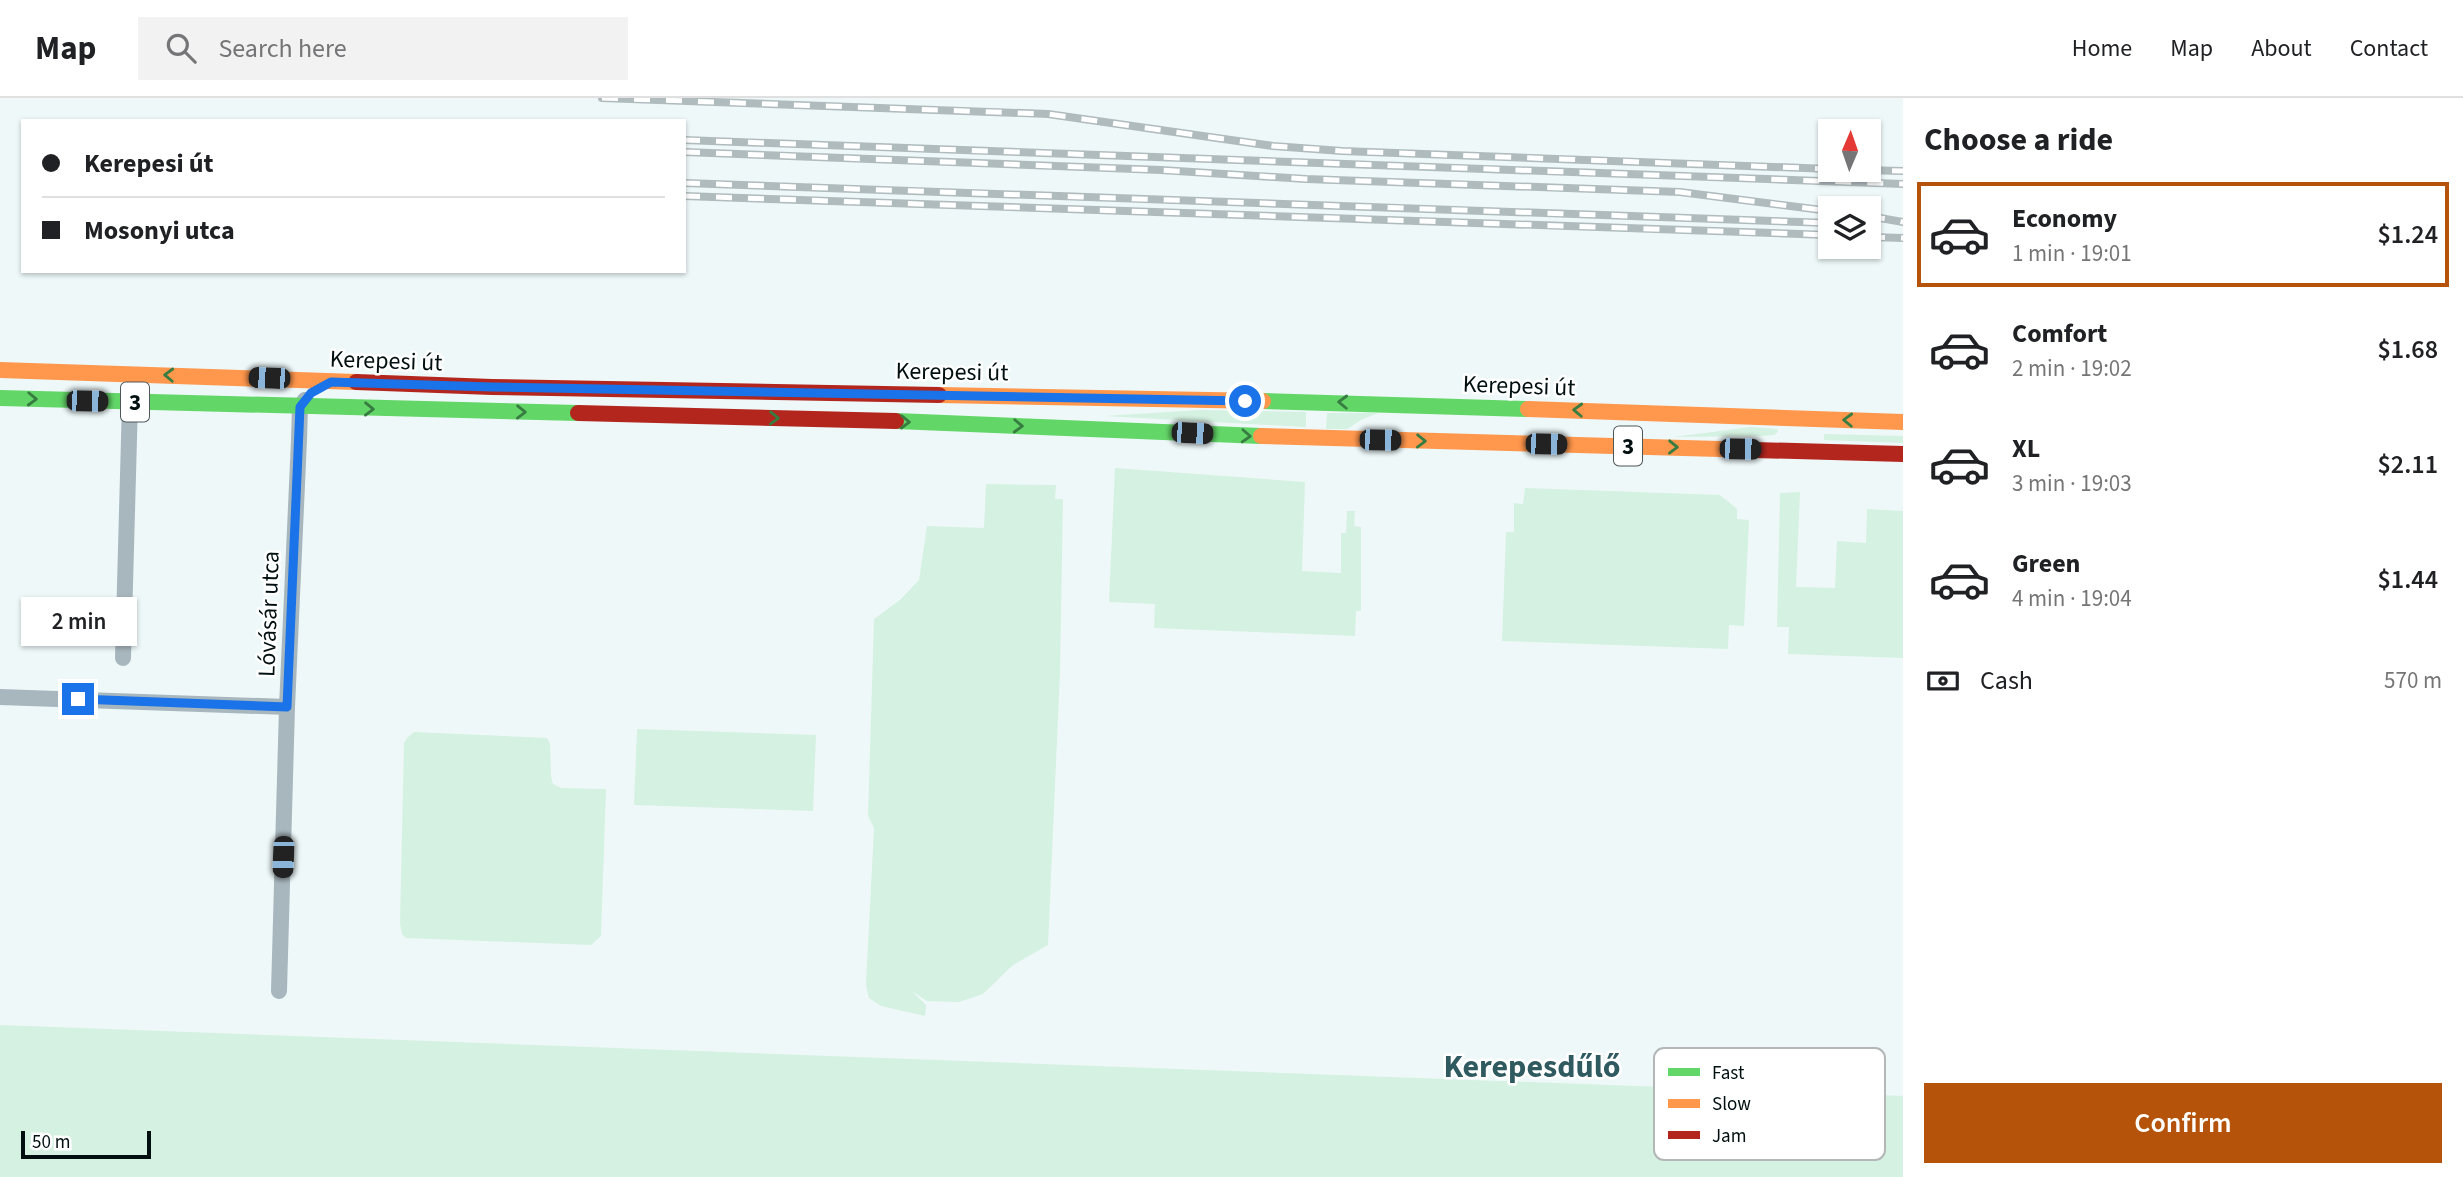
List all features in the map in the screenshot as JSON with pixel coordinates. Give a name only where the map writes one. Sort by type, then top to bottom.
[{"type":"main road","name":"Kerepesi út","points":[[0,370],[492,387],[1174,401],[1326,401],[1903,422]]},
{"type":"main road","name":"Kerepesi út","points":[[0,398],[851,419],[1275,437],[1903,454]]},
{"type":"street","points":[[300,407],[311,393],[331,382]]},
{"type":"street","points":[[123,658],[131,402]]},
{"type":"street","name":"Lóvásár utca","points":[[279,991],[287,707],[300,407]]},
{"type":"street","points":[[0,697],[287,707]]},
{"type":"green space","points":[[1200,410],[1306,412],[1306,427],[1104,416]]},
{"type":"green space","points":[[1327,413],[1378,413],[1347,429],[1326,429]]},
{"type":"green space","points":[[1751,427],[1777,429],[1778,432],[1760,436],[1673,437]]},
{"type":"green space","points":[[1824,434],[1903,436],[1903,443],[1824,440]]},
{"type":"green space","points":[[1115,468],[1305,482],[1302,571],[1341,573],[1341,533],[1346,533],[1347,511],[1355,511],[1354,526],[1361,527],[1361,611],[1356,611],[1355,636],[1154,628],[1155,604],[1109,602]]},
{"type":"green space","points":[[986,484],[1056,485],[1055,499],[1063,499],[1060,672],[1048,945],[1013,965],[983,994],[959,1002],[927,1001],[912,991],[926,1005],[925,1016],[881,1006],[869,998],[866,985],[874,828],[868,816],[874,619],[900,600],[919,580],[927,526],[984,528]]},
{"type":"green space","points":[[1525,488],[1720,495],[1737,509],[1737,519],[1749,520],[1744,626],[1729,625],[1728,649],[1502,641],[1506,532],[1514,532],[1514,503],[1523,504]]},
{"type":"green space","points":[[1800,492],[1796,587],[1835,588],[1837,541],[1866,543],[1867,509],[1903,511],[1903,658],[1788,654],[1789,627],[1777,627],[1780,493]]},
{"type":"green space","points":[[637,729],[816,735],[813,811],[634,805]]},
{"type":"green space","points":[[414,732],[547,738],[550,744],[553,784],[561,788],[606,789],[601,936],[591,945],[406,938],[402,934],[400,923],[404,743]]},
{"type":"green space","points":[[0,1025],[1654,1087],[1654,1160],[1885,1160],[1885,1095],[1903,1096],[1903,1177],[0,1177]]},
{"type":"railway","points":[[602,98],[1048,114],[1273,146],[1342,151],[1818,169]]},
{"type":"railway","points":[[686,140],[1903,184]]},
{"type":"railway","points":[[686,152],[1680,192],[1818,209]]},
{"type":"railway","points":[[1881,170],[1903,171]]},
{"type":"railway","points":[[686,183],[1818,223]]},
{"type":"railway","points":[[686,196],[1818,235]]},
{"type":"railway","points":[[1881,218],[1903,222]]},
{"type":"railway","points":[[1881,237],[1903,238]]},
{"type":"traffic: fast","points":[[0,398],[578,413]]},
{"type":"traffic: fast","points":[[1263,401],[1528,409]]},
{"type":"traffic: fast","points":[[896,421],[1261,436]]},
{"type":"traffic: slow","points":[[0,370],[356,382]]},
{"type":"traffic: slow","points":[[939,395],[1263,401]]},
{"type":"traffic: slow","points":[[1528,409],[1903,422]]},
{"type":"traffic: slow","points":[[1261,436],[1755,450]]},
{"type":"traffic: jam","points":[[356,382],[939,395]]},
{"type":"traffic: jam","points":[[578,413],[896,421]]},
{"type":"traffic: jam","points":[[1755,450],[1903,454]]},
{"type":"district","name":"Kerepesdűlő","points":[[1532,1067]]},
{"type":"route","points":[[78,699],[287,707],[300,407],[311,393],[331,382],[1245,401]]}]
